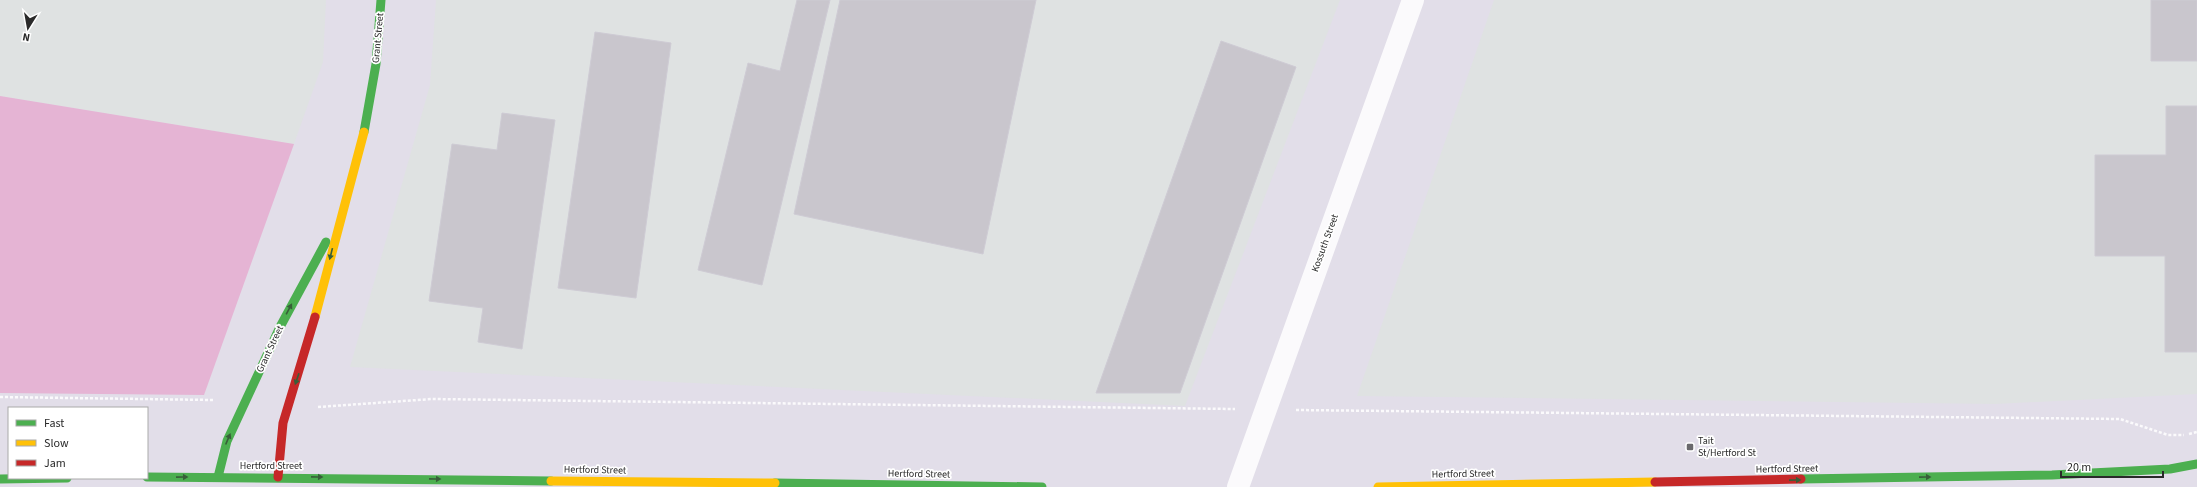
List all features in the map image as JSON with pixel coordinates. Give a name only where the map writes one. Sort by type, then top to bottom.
[{"type":"main road","name":"Grant Street","points":[[274,482],[282,430],[288,405],[307,347],[341,216],[353,178],[368,112],[376,64],[381,0]]},
{"type":"main road","name":"Grant Street","points":[[221,482],[223,454],[246,402],[280,327],[341,216]]},
{"type":"main road","name":"Hertford Street","points":[[1378,487],[2052,475],[2170,469],[2197,464]]},
{"type":"main road","name":"Hertford Street","points":[[148,477],[221,482],[1042,487]]},
{"type":"street","name":"Kossuth Street","points":[[1238,487],[1413,0]]},
{"type":"path","points":[[0,397],[246,402]]},
{"type":"path","points":[[288,405],[318,407],[432,399],[2113,419],[2129,421],[2168,434],[2184,435],[2197,432]]},
{"type":"shaded area","points":[[0,0],[326,0],[323,62],[294,144],[0,96]]},
{"type":"shaded area","points":[[436,0],[1340,0],[1185,406],[350,367],[430,85]]},
{"type":"shaded area","points":[[1494,0],[2197,0],[2197,394],[1995,404],[1357,396]]},
{"type":"shaded area","points":[[0,96],[294,144],[204,395],[0,393]]},
{"type":"building","points":[[797,0],[830,0],[762,285],[698,270],[748,63],[780,71]]},
{"type":"building","points":[[840,0],[1036,0],[983,254],[794,214]]},
{"type":"building","points":[[2151,0],[2197,0],[2197,61],[2151,61]]},
{"type":"building","points":[[595,32],[671,43],[636,298],[558,288]]},
{"type":"building","points":[[1221,41],[1296,67],[1180,393],[1096,393]]},
{"type":"building","points":[[2166,106],[2197,106],[2197,352],[2165,352],[2165,256],[2095,256],[2095,155],[2166,155]]},
{"type":"building","points":[[502,113],[555,120],[522,349],[478,342],[483,308],[429,301],[452,144],[497,150]]},
{"type":"traffic: fast","points":[[364,132],[376,64],[381,0]]},
{"type":"traffic: fast","points":[[218,477],[227,441],[280,327],[326,242]]},
{"type":"traffic: fast","points":[[1801,479],[2052,475],[2170,469],[2197,464]]},
{"type":"traffic: fast","points":[[148,477],[551,481]]},
{"type":"traffic: fast","points":[[0,479],[8,479]]},
{"type":"traffic: fast","points":[[775,483],[1042,487]]},
{"type":"traffic: slow","points":[[315,317],[364,132]]},
{"type":"traffic: slow","points":[[551,481],[775,483]]},
{"type":"traffic: slow","points":[[1378,487],[1655,482]]},
{"type":"traffic: jam","points":[[278,477],[283,423],[315,317]]},
{"type":"traffic: jam","points":[[1655,482],[1801,479]]},
{"type":"place","name":"Tait St/Hertford St","points":[[1690,447]]}]
